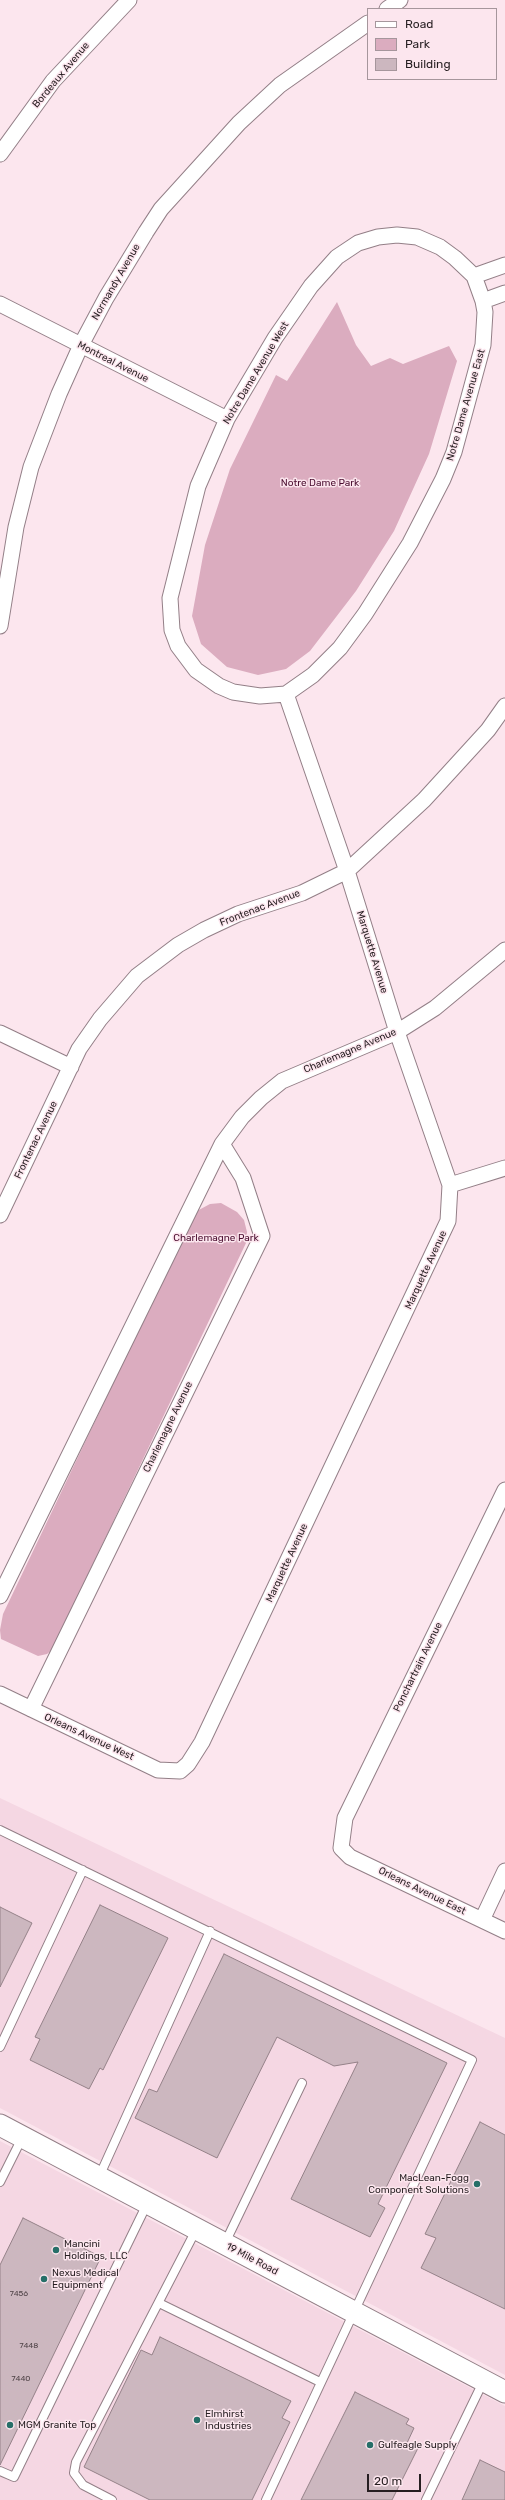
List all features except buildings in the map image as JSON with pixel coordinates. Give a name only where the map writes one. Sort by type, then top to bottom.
[{"type":"street","name":"Bordeaux Avenue","points":[[0,154],[53,81],[129,0]]},
{"type":"street","points":[[388,8],[400,0]]},
{"type":"street","name":"Normandy Avenue","points":[[0,626],[16,527],[31,467],[59,394],[81,345],[106,298],[146,232],[161,209],[239,123],[280,85],[367,23]]},
{"type":"street","name":"Notre Dame Avenue West","points":[[286,694],[247,696],[218,686],[196,670],[187,660],[178,646],[172,630],[170,598],[183,539],[198,486],[227,419],[275,338],[311,286],[337,257],[358,243],[378,237],[397,235],[418,237],[440,247],[474,276]]},
{"type":"street","points":[[505,265],[474,276],[482,301],[505,293]]},
{"type":"street","name":"Notre Dame Avenue East","points":[[286,694],[313,675],[340,648],[365,614],[410,544],[443,479],[454,452],[483,345],[485,312],[482,301]]},
{"type":"street","name":"Montreal Avenue","points":[[0,304],[227,419]]},
{"type":"street","name":"Marquette Avenue","points":[[180,1771],[188,1764],[202,1742],[442,1237],[450,1213],[450,1185],[397,1032],[347,871],[286,694]]},
{"type":"street","name":"Frontenac Avenue","points":[[0,1216],[79,1049],[100,1019],[132,981],[178,945],[238,914],[302,893],[347,871],[424,800],[488,730],[505,706]]},
{"type":"street","name":"Charlemagne Avenue","points":[[0,1596],[222,1144],[242,1117],[261,1098],[282,1081],[397,1032],[435,1008],[505,950]]},
{"type":"street","points":[[0,1033],[71,1067]]},
{"type":"street","name":"Charlemagne Avenue","points":[[31,1709],[262,1236],[243,1178],[222,1144]]},
{"type":"street","points":[[450,1185],[505,1168]]},
{"type":"street","name":"Ponchartrain Avenue","points":[[341,1848],[345,1818],[505,1490]]},
{"type":"street","name":"Orleans Avenue West","points":[[0,1694],[158,1770],[170,1772],[180,1771]]},
{"type":"street","name":"Orleans Avenue East","points":[[341,1848],[350,1857],[505,1931]]},
{"type":"street","points":[[482,1920],[505,1871]]},
{"type":"street","name":"19 Mile Road","points":[[0,2125],[505,2392]]},
{"type":"lane","points":[[0,1830],[472,2060],[266,2500]]},
{"type":"lane","points":[[0,2047],[83,1870]]},
{"type":"lane","points":[[99,2178],[210,1931]]},
{"type":"lane","points":[[224,2244],[302,2083]]},
{"type":"lane","points":[[0,2182],[23,2137]]},
{"type":"lane","points":[[0,2470],[14,2477],[148,2203]]},
{"type":"lane","points":[[112,2500],[82,2485],[74,2472],[76,2462],[197,2229]]},
{"type":"lane","points":[[159,2303],[320,2382]]},
{"type":"lane","points":[[426,2500],[483,2381]]},
{"type":"shaded area","points":[[0,1798],[505,2038],[505,2375],[0,2108]]},
{"type":"shaded area","points":[[0,2141],[505,2406],[505,2500],[0,2500]]},
{"type":"green space","name":"Notre Dame Park","points":[[337,302],[356,345],[371,366],[390,358],[403,364],[449,346],[457,361],[429,454],[394,531],[356,591],[310,651],[286,669],[258,675],[227,667],[201,644],[192,616],[205,545],[230,469],[276,375],[287,381]]},
{"type":"green space","name":"Charlemagne Park","points":[[221,1203],[237,1212],[244,1220],[247,1232],[246,1243],[52,1650],[47,1654],[38,1656],[1,1639],[0,1630],[3,1614],[195,1212],[210,1204]]},
{"type":"place","name":"MacLean-Fogg Component Solutions","points":[[477,2184]]},
{"type":"place","name":"Mancini Holdings, LLC","points":[[56,2250]]},
{"type":"place","name":"Nexus Medical Equipment","points":[[44,2279]]},
{"type":"place","name":"Elmhirst Industries","points":[[197,2420]]},
{"type":"place","name":"MGM Granite Top","points":[[10,2425]]},
{"type":"place","name":"Gulfeagle Supply","points":[[370,2445]]}]
